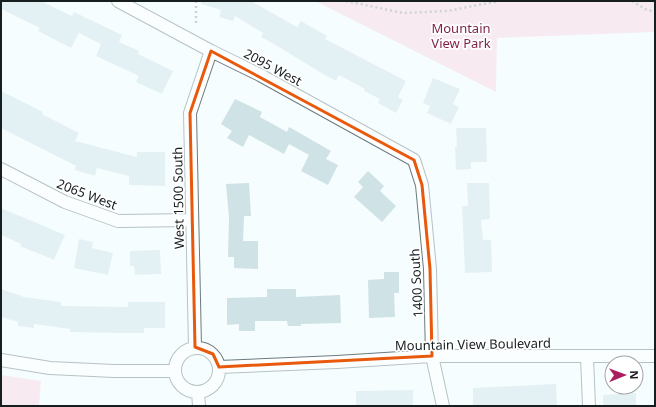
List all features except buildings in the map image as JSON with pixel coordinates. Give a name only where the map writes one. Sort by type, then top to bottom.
[{"type":"street","name":"2095 West","points":[[118,1],[211,51],[260,75],[414,160]]},
{"type":"street","name":"West 1500 South","points":[[195,347],[190,113],[211,51]]},
{"type":"street","name":"1400 South","points":[[414,160],[422,185],[430,269],[432,356],[443,406]]},
{"type":"street","name":"2065 West","points":[[1,169],[65,202],[118,221],[192,220]]},
{"type":"street","points":[[195,347],[206,349],[212,354],[217,360],[219,367],[216,381],[211,387],[198,392],[191,392],[179,384],[174,371],[178,356],[184,351],[195,347]]},
{"type":"street","name":"Mountain View Boulevard","points":[[219,367],[432,356],[655,356]]},
{"type":"street","points":[[587,357],[589,406]]},
{"type":"street","points":[[1,360],[50,368],[114,372],[174,371]]},
{"type":"street","points":[[198,392],[199,406]]},
{"type":"path","points":[[196,1],[196,26]]},
{"type":"path","points":[[346,1],[403,13],[447,11],[499,1]]},
{"type":"path","points":[[632,1],[655,12]]},
{"type":"highlighted area","points":[[211,51],[414,160],[422,185],[430,269],[432,356],[219,367],[213,354],[195,347],[190,113]]},
{"type":"green space","name":"Mountain View Park","points":[[315,1],[655,1],[655,32],[497,38],[496,92]]},
{"type":"green space","points":[[1,375],[41,381],[39,406],[1,406]]}]
